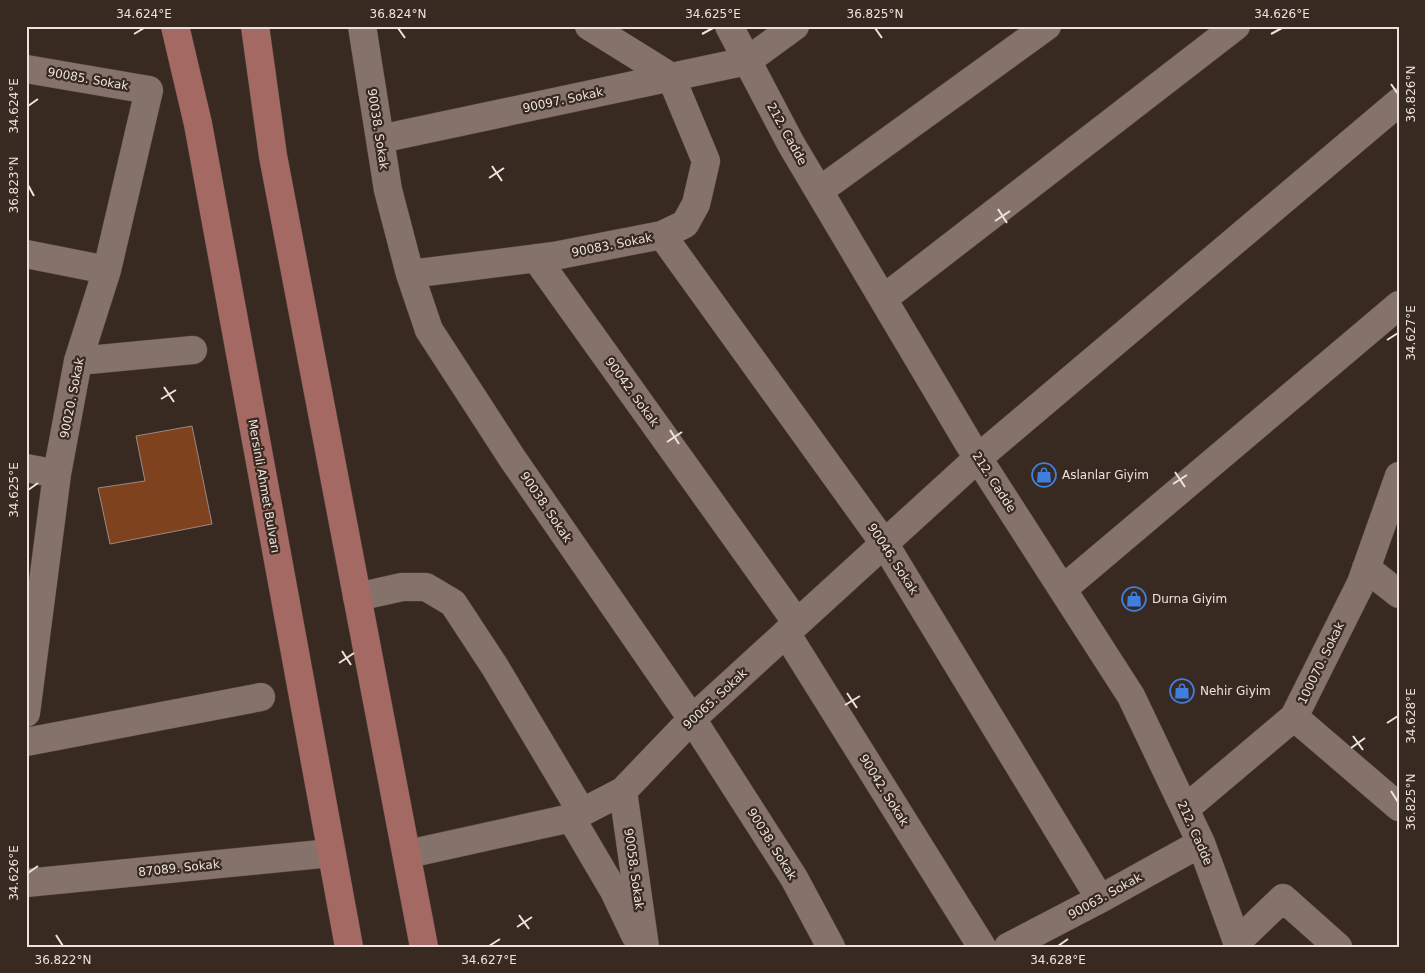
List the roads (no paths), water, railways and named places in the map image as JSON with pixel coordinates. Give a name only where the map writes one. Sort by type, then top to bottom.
[{"type":"main road","name":"Mersinli Ahmet Bulvarı","points":[[175,26],[198,124],[349,947]]},
{"type":"main road","points":[[255,26],[273,156],[408,854],[424,947]]},
{"type":"street","name":"90038. Sokak","points":[[362,26],[388,190],[410,274],[429,330],[512,458],[692,719],[794,878],[831,947]]},
{"type":"street","points":[[589,26],[670,77]]},
{"type":"street","name":"212. Cadde","points":[[728,26],[819,191],[978,458],[1131,696],[1201,842],[1238,944]]},
{"type":"street","points":[[747,60],[795,26]]},
{"type":"street","points":[[819,191],[1047,26]]},
{"type":"street","points":[[883,299],[1236,26]]},
{"type":"street","name":"90097. Sokak","points":[[380,139],[747,60]]},
{"type":"street","name":"90085. Sokak","points":[[26,69],[149,90]]},
{"type":"street","name":"90083. Sokak","points":[[410,274],[536,258],[662,235],[685,224],[696,204],[706,160],[670,77]]},
{"type":"street","name":"90020. Sokak","points":[[26,713],[30,647],[56,474],[78,361],[107,270],[149,90]]},
{"type":"street","name":"90065. Sokak","points":[[408,854],[576,814],[623,790],[692,719],[978,458],[1399,102]]},
{"type":"street","name":"90046. Sokak","points":[[662,235],[884,543],[1100,900]]},
{"type":"street","points":[[26,254],[107,270]]},
{"type":"street","name":"90042. Sokak","points":[[536,258],[792,628],[982,947]]},
{"type":"street","points":[[1063,589],[1399,305]]},
{"type":"street","points":[[78,361],[193,350]]},
{"type":"street","points":[[26,468],[56,474]]},
{"type":"street","name":"100070. Sokak","points":[[1185,809],[1294,717],[1366,568],[1399,476]]},
{"type":"street","points":[[1366,568],[1399,594]]},
{"type":"street","name":"90058. Sokak","points":[[357,597],[402,587],[426,587],[453,603],[495,667],[576,814],[641,947]]},
{"type":"street","points":[[26,742],[261,697]]},
{"type":"street","points":[[1294,717],[1399,807]]},
{"type":"street","name":"90058. Sokak","points":[[623,790],[645,947]]},
{"type":"street","name":"90063. Sokak","points":[[1008,947],[1100,900],[1201,842]]},
{"type":"street","name":"87089. Sokak","points":[[26,883],[331,853]]},
{"type":"street","points":[[1238,944],[1284,898],[1338,947]]},
{"type":"place","name":"Aslanlar Giyim","points":[[1044,475]]},
{"type":"place","name":"Durna Giyim","points":[[1134,599]]},
{"type":"place","name":"Nehir Giyim","points":[[1182,691]]}]
